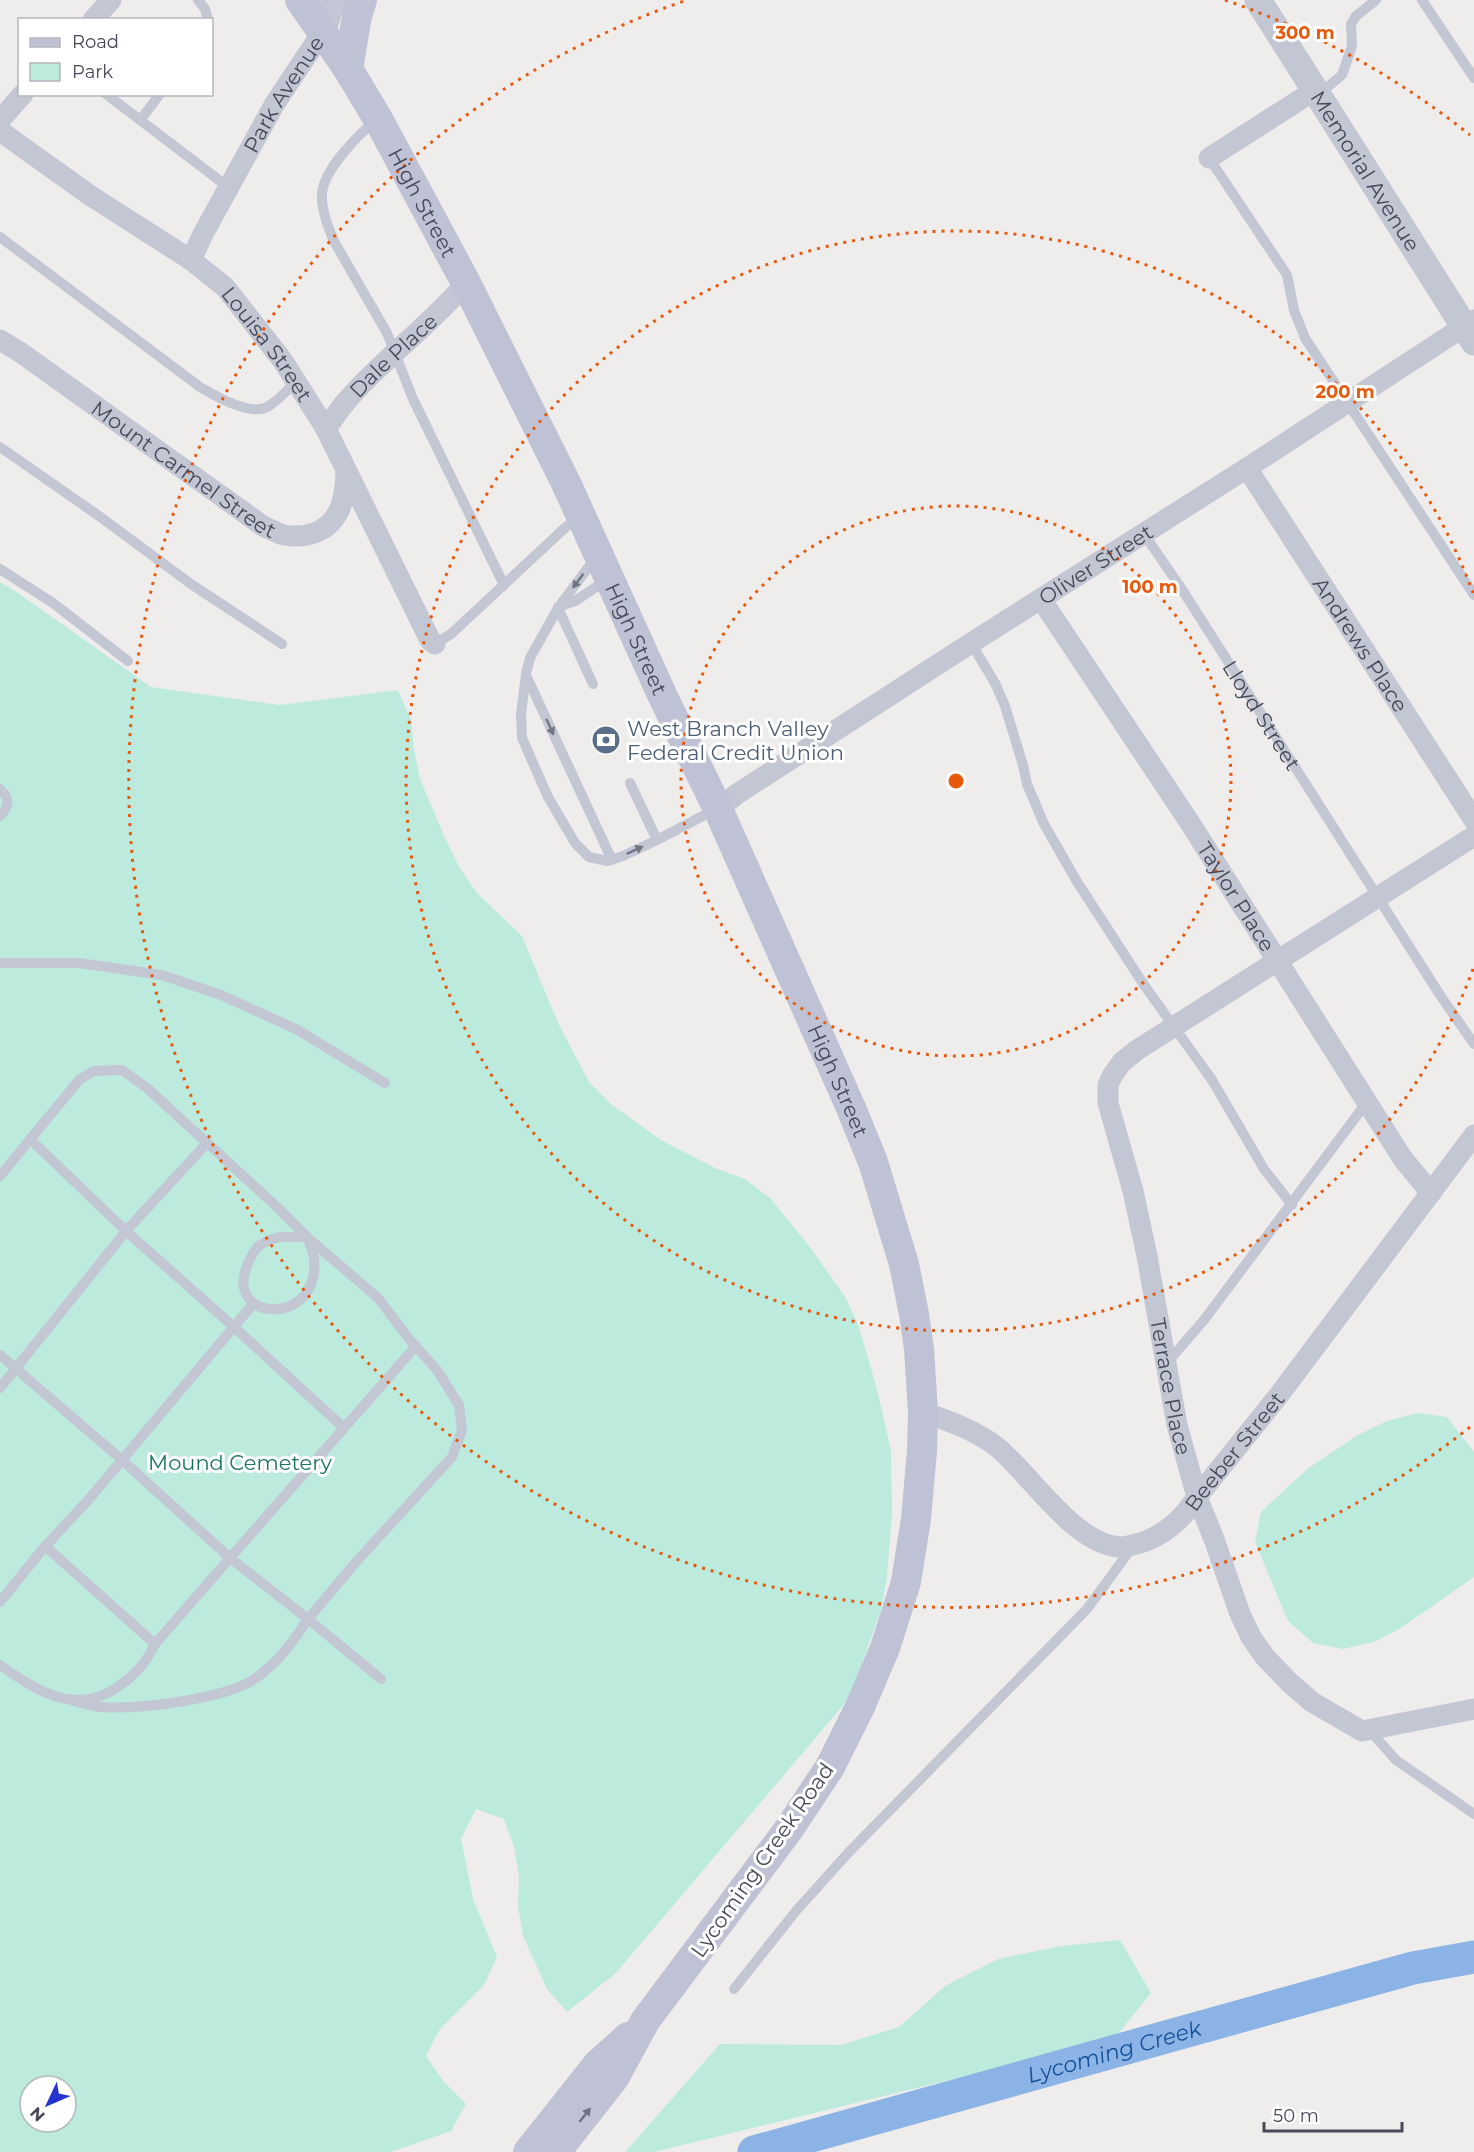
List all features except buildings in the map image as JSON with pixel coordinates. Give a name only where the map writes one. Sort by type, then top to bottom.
[{"type":"main road","name":"High Street","points":[[300,0],[348,69],[378,119],[466,283],[581,518],[664,699],[718,809],[851,1108],[894,1226],[912,1304],[919,1349],[923,1412],[916,1519]]},
{"type":"main road","points":[[348,69],[362,0]]},
{"type":"main road","name":"Lycoming Creek Road","points":[[556,2152],[614,2078],[645,2021],[789,1828],[830,1767],[860,1707],[885,1648],[906,1582],[916,1519]]},
{"type":"main road","name":"Lycoming Creek Road","points":[[528,2152],[597,2065],[645,2021]]},
{"type":"street","points":[[95,18],[111,0]]},
{"type":"street","name":"Park Avenue","points":[[192,260],[228,187],[274,105],[323,31],[329,10],[336,0]]},
{"type":"street","name":"Memorial Avenue","points":[[1258,0],[1470,330]]},
{"type":"street","points":[[1209,158],[1317,92]]},
{"type":"street","points":[[0,120],[21,96]]},
{"type":"street","name":"Louisa Street","points":[[0,130],[91,196],[192,260],[225,287],[262,333],[326,429],[430,640],[435,644]]},
{"type":"street","name":"Dale Place","points":[[326,429],[350,397],[443,310],[466,283]]},
{"type":"street","name":"Oliver Street","points":[[718,809],[746,788],[1349,402],[1470,330]]},
{"type":"street","name":"Mount Carmel Street","points":[[0,340],[263,526],[297,536],[312,534],[331,524],[340,510],[345,495],[346,473]]},
{"type":"street","name":"Andrews Place","points":[[1247,468],[1474,820]]},
{"type":"street","name":"Taylor Place","points":[[1041,599],[1190,823],[1403,1159],[1431,1193]]},
{"type":"street","points":[[1173,1026],[1474,836]]},
{"type":"street","name":"Terrace Place","points":[[1173,1026],[1122,1062],[1108,1085],[1108,1102],[1138,1213],[1177,1425],[1197,1497],[1240,1614],[1251,1637],[1265,1657],[1312,1702],[1362,1731],[1369,1730]]},
{"type":"street","name":"Beeber Street","points":[[1133,1546],[1151,1539],[1185,1515],[1279,1395],[1474,1136]]},
{"type":"street","points":[[923,1412],[956,1424],[984,1438],[999,1449],[1049,1502],[1082,1531],[1100,1541],[1118,1547],[1133,1546]]},
{"type":"street","points":[[1369,1730],[1474,1709]]},
{"type":"lane","points":[[198,0],[205,9],[207,18]]},
{"type":"lane","points":[[1317,92],[1342,75],[1352,46],[1351,24],[1356,16],[1376,0]]},
{"type":"lane","points":[[1422,0],[1474,78]]},
{"type":"lane","points":[[109,96],[228,187]]},
{"type":"lane","points":[[141,119],[158,96]]},
{"type":"lane","points":[[378,119],[360,133],[343,153],[325,182],[322,191],[323,207],[328,228],[387,333],[413,399],[503,583]]},
{"type":"lane","points":[[1209,158],[1287,275],[1294,310],[1305,338],[1474,595]]},
{"type":"lane","points":[[0,237],[200,387],[223,400],[259,409],[282,396],[296,382]]},
{"type":"lane","points":[[0,447],[191,584],[282,644]]},
{"type":"lane","points":[[435,644],[451,634],[503,583],[567,526],[581,518]]},
{"type":"lane","name":"Lloyd Street","points":[[1144,534],[1183,591],[1440,995],[1474,1044]]},
{"type":"lane","points":[[558,608],[575,601],[603,566]]},
{"type":"lane","points":[[603,566],[558,608],[530,658],[526,674],[521,714],[522,738],[548,797],[575,843],[589,857],[612,860],[718,809]]},
{"type":"lane","points":[[0,569],[52,603],[128,661]]},
{"type":"lane","points":[[558,608],[593,684]]},
{"type":"lane","points":[[971,643],[995,683],[1005,706],[1027,784],[1044,824],[1076,880],[1144,985],[1212,1080],[1264,1169],[1292,1205]]},
{"type":"lane","points":[[526,674],[612,860]]},
{"type":"lane","points":[[630,783],[657,840]]},
{"type":"lane","points":[[0,789],[6,794],[8,801],[7,808],[0,816]]},
{"type":"lane","points":[[0,963],[79,963],[162,975],[221,994],[296,1029],[385,1083]]},
{"type":"lane","points":[[0,1176],[79,1080],[94,1071],[122,1070],[147,1088],[307,1237],[378,1298],[437,1370],[459,1405],[462,1430],[452,1457],[356,1562],[273,1665],[252,1681],[212,1695],[153,1706],[100,1707],[48,1694],[0,1665]]},
{"type":"lane","points":[[1166,1364],[1204,1320],[1368,1102]]},
{"type":"lane","points":[[30,1138],[126,1231],[344,1428]]},
{"type":"lane","points":[[0,1388],[126,1231],[207,1143]]},
{"type":"lane","points":[[279,1237],[307,1237],[314,1256],[314,1275],[309,1292],[291,1306],[274,1311],[253,1304],[246,1294],[243,1276],[259,1243],[279,1237]]},
{"type":"lane","points":[[0,1602],[45,1546],[122,1460],[253,1304]]},
{"type":"lane","points":[[74,1701],[92,1700],[111,1692],[137,1673],[148,1659],[155,1644],[416,1347]]},
{"type":"lane","points":[[0,1355],[122,1460],[230,1558],[381,1679]]},
{"type":"lane","points":[[45,1546],[155,1644]]},
{"type":"lane","points":[[734,1989],[796,1911],[849,1852],[1087,1609],[1133,1546]]},
{"type":"lane","points":[[1369,1730],[1396,1760],[1474,1814]]},
{"type":"green space","name":"Mound Cemetery","points":[[0,582],[151,687],[280,705],[398,690],[411,720],[420,779],[459,867],[477,893],[522,936],[559,1025],[589,1082],[612,1105],[661,1140],[715,1168],[745,1179],[770,1198],[810,1247],[846,1298],[859,1327],[877,1389],[891,1451],[892,1514],[887,1577],[882,1606],[851,1696],[616,1973],[567,2012],[547,1989],[523,1936],[518,1906],[519,1876],[514,1847],[504,1819],[476,1809],[461,1839],[473,1899],[497,1957],[484,1985],[440,2029],[426,2056],[444,2082],[466,2104],[451,2131],[391,2152],[0,2152]]},
{"type":"green space","points":[[1417,1413],[1447,1417],[1474,1452],[1474,1577],[1401,1628],[1374,1642],[1343,1649],[1313,1643],[1288,1621],[1255,1542],[1261,1512],[1307,1469],[1358,1435],[1387,1421]]},
{"type":"green space","points":[[1120,1940],[1151,1993],[1113,2040],[654,2152],[625,2152],[720,2044],[841,2045],[899,2027],[945,1986],[998,1959],[1061,1946]]},
{"type":"waterway","name":"Lycoming Creek","points":[[754,2152],[1413,1968],[1474,1957]]},
{"type":"place","name":"West Branch Valley Federal Credit Union","points":[[606,740]]}]
